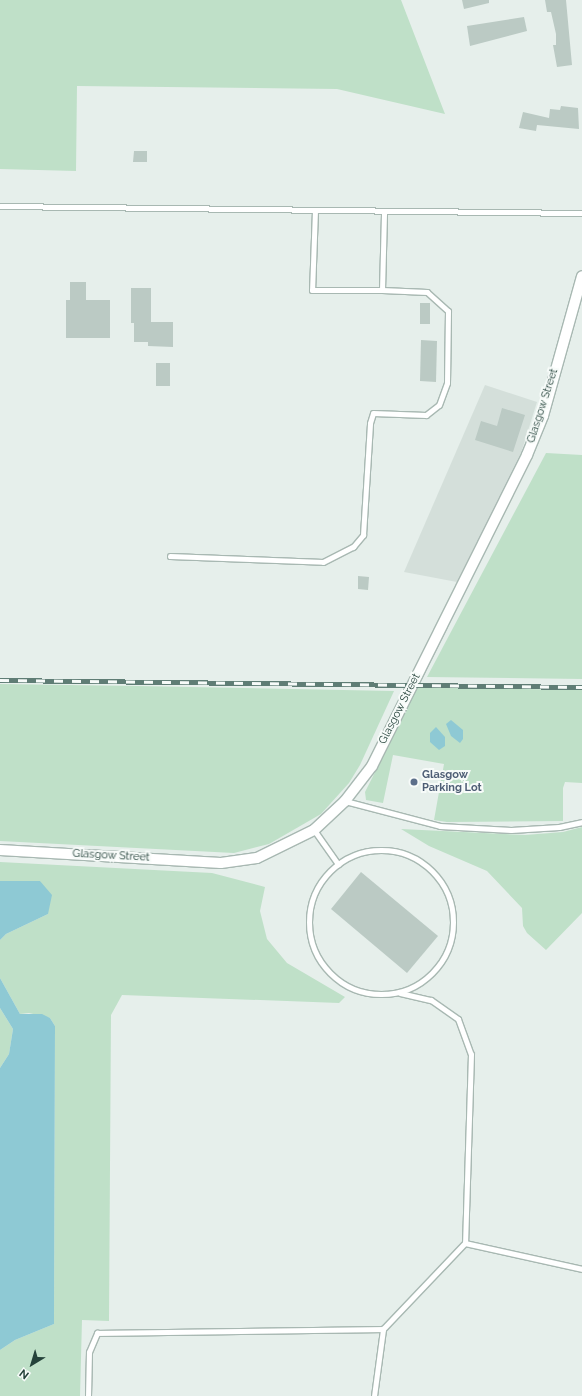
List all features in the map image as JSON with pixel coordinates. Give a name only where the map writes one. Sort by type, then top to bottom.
[{"type":"street","name":"Glasgow Street","points":[[0,850],[221,863],[257,858],[314,830],[345,801],[372,766],[527,455],[543,416],[582,276]]},
{"type":"lane","points":[[0,206],[582,213]]},
{"type":"lane","points":[[170,556],[323,562],[353,547],[363,535],[370,423],[373,413],[426,415],[439,405],[447,383],[448,311],[426,292],[382,290],[312,290],[315,210]]},
{"type":"lane","points":[[382,290],[384,211]]},
{"type":"lane","points":[[345,801],[440,826],[511,830],[559,827],[582,822]]},
{"type":"lane","points":[[314,830],[338,864]]},
{"type":"lane","points":[[373,849],[396,850],[417,858],[429,868],[448,892],[454,913],[453,936],[445,958],[431,976],[410,989],[385,995],[360,992],[338,980],[320,962],[310,939],[308,914],[315,890],[330,870],[338,864],[351,855],[373,849]]},
{"type":"lane","points":[[374,1396],[383,1329],[465,1243],[471,1054],[458,1019],[431,1000],[397,992]]},
{"type":"lane","points":[[465,1243],[582,1269]]},
{"type":"lane","points":[[88,1396],[89,1352],[97,1333],[383,1329]]},
{"type":"shaded area","points":[[485,385],[537,402],[521,453],[457,582],[404,572]]},
{"type":"green space","points":[[0,0],[401,0],[445,114],[337,89],[77,86],[76,171],[0,169]]},
{"type":"green space","points":[[546,453],[582,455],[582,679],[427,677]]},
{"type":"green space","points":[[0,684],[394,691],[360,765],[349,783],[321,814],[269,844],[234,853],[0,841]]},
{"type":"green space","points":[[418,687],[582,690],[582,783],[565,782],[563,788],[563,821],[447,822],[434,820],[444,764],[393,755],[383,803],[366,800],[365,792]]},
{"type":"green space","points":[[582,827],[582,913],[546,950],[527,933],[523,926],[522,908],[487,871],[429,846],[401,829],[525,835],[563,832]]},
{"type":"green space","points":[[0,862],[212,873],[265,887],[260,911],[267,939],[287,963],[345,997],[339,1003],[122,995],[111,1015],[109,1321],[82,1320],[80,1396],[0,1396],[0,1350],[15,1340],[54,1324],[55,1026],[50,1018],[29,1013],[20,1014],[0,978],[0,940],[6,934],[48,914],[40,881],[0,881]]},
{"type":"green space","points":[[0,1008],[13,1029],[9,1054],[0,1068]]},
{"type":"water","points":[[451,720],[463,730],[463,739],[460,743],[451,736],[446,724]]},
{"type":"water","points":[[436,727],[445,737],[445,746],[439,750],[430,742],[430,733]]},
{"type":"water","points":[[0,881],[40,881],[52,895],[48,914],[6,934],[0,940]]},
{"type":"water","points":[[0,978],[20,1014],[42,1014],[50,1018],[55,1026],[54,1324],[15,1340],[0,1350],[0,1068],[9,1054],[13,1029],[0,1008]]},
{"type":"building","points":[[462,0],[489,0],[489,3],[464,9]]},
{"type":"building","points":[[545,0],[566,0],[572,65],[557,67],[553,45],[556,45],[556,34],[551,12],[547,12]]},
{"type":"building","points":[[524,17],[527,31],[470,46],[467,26]]},
{"type":"building","points":[[561,106],[578,108],[579,129],[537,125],[536,131],[519,128],[523,112],[549,118],[550,109],[560,110]]},
{"type":"building","points":[[134,151],[147,151],[147,162],[133,162]]},
{"type":"building","points":[[70,282],[86,282],[86,300],[110,300],[110,338],[66,338],[66,300],[70,300]]},
{"type":"building","points":[[131,288],[151,288],[151,322],[173,322],[173,347],[148,346],[148,342],[134,342],[134,323],[131,323]]},
{"type":"building","points":[[420,303],[430,303],[430,324],[420,324]]},
{"type":"building","points":[[421,340],[437,341],[436,382],[420,381]]},
{"type":"building","points":[[156,363],[170,363],[170,386],[156,386]]},
{"type":"building","points":[[502,408],[525,415],[513,452],[475,440],[481,421],[497,426]]},
{"type":"building","points":[[358,576],[369,577],[368,590],[358,589]]},
{"type":"building","points":[[361,872],[438,936],[407,973],[331,909]]},
{"type":"railway","points":[[0,680],[582,687]]},
{"type":"place","name":"Glasgow Parking Lot","points":[[414,782]]}]
